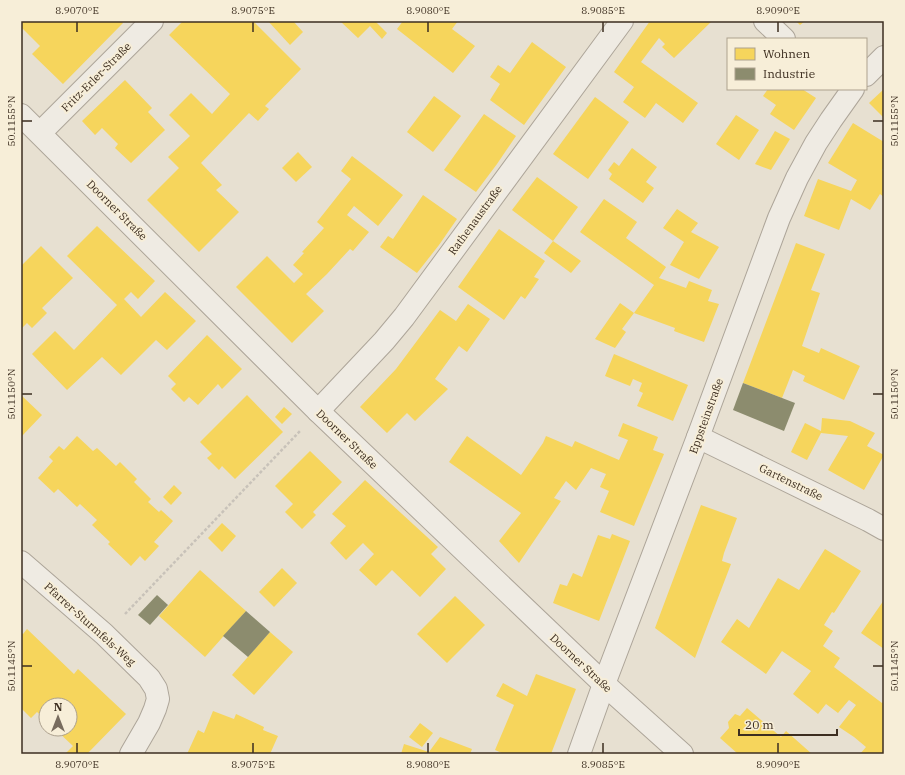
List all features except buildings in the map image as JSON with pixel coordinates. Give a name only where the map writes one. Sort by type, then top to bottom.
[{"type":"street","name":"Fritz-Erler-Straße","points":[[40,133],[152,21]]},
{"type":"street","name":"Rathenaustraße","points":[[318,411],[384,341],[404,317],[622,21]]},
{"type":"street","points":[[765,21],[783,38]]},
{"type":"street","points":[[867,74],[884,57]]},
{"type":"street","name":"Eppsteinstraße","points":[[579,754],[782,211],[797,178],[846,92]]},
{"type":"street","name":"Doorner Straße","points":[[21,115],[318,411],[604,684],[682,754]]},
{"type":"street","name":"Gartenstraße","points":[[698,437],[861,516],[884,529]]},
{"type":"street","name":"Pfarrer-Sturmfels-Weg","points":[[21,562],[104,634],[149,678],[156,689],[158,699],[155,709],[131,754]]},
{"type":"path","points":[[104,634],[133,606],[318,411]]}]
